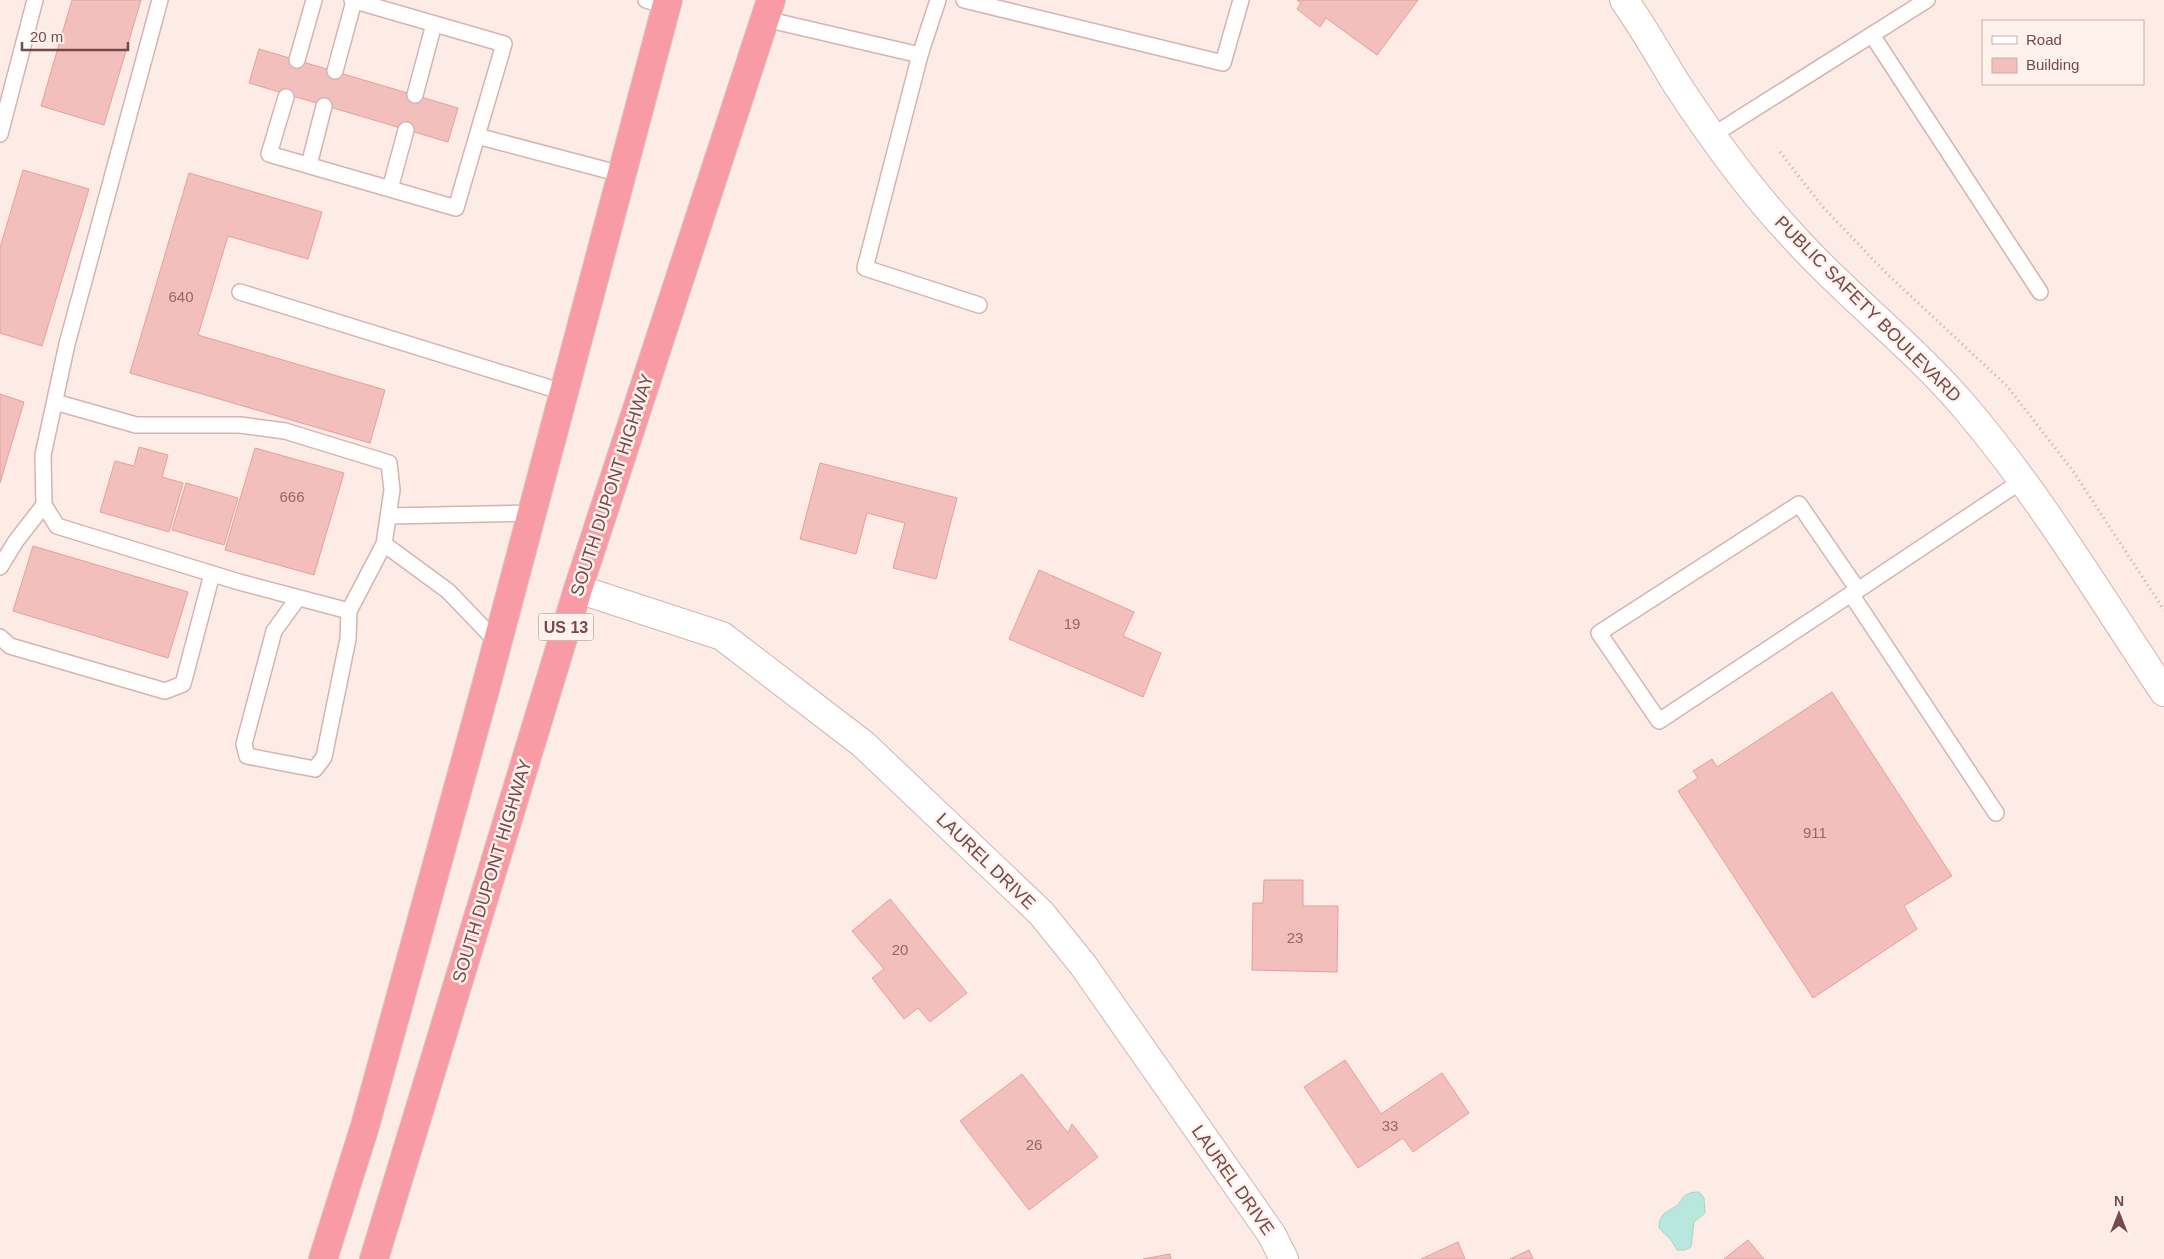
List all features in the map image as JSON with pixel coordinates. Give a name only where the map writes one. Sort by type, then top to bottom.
[{"type":"highway","points":[[323,1259],[365,1126],[532,513],[621,174],[660,2]]},
{"type":"highway","name":"SOUTH DUPONT HIGHWAY","points":[[374,1259],[578,589],[768,7]]},
{"type":"street","name":"PUBLIC SAFETY BOULEVARD","points":[[1624,0],[1677,84],[1748,184],[1789,233],[1822,268],[1928,366],[1969,412],[2023,480],[2164,692]]},
{"type":"street","name":"LAUREL DRIVE","points":[[578,589],[722,636],[863,744],[885,764],[1041,913],[1100,990],[1272,1235],[1284,1259]]},
{"type":"lane","points":[[0,134],[35,0]]},
{"type":"lane","points":[[160,0],[66,344],[43,455],[44,504],[57,526],[212,574],[348,611]]},
{"type":"lane","points":[[296,60],[314,0]]},
{"type":"lane","points":[[286,97],[269,154],[456,208],[504,44],[353,0],[335,72]]},
{"type":"lane","points":[[938,0],[920,55],[865,268],[979,305]]},
{"type":"lane","points":[[964,0],[1223,63],[1241,0]]},
{"type":"lane","points":[[1712,135],[1927,0]]},
{"type":"lane","points":[[768,7],[920,55]]},
{"type":"lane","points":[[415,95],[434,24]]},
{"type":"lane","points":[[1872,35],[2040,292]]},
{"type":"lane","points":[[309,165],[324,106]]},
{"type":"lane","points":[[390,189],[406,130]]},
{"type":"lane","points":[[477,136],[621,174]]},
{"type":"lane","points":[[240,292],[563,392]]},
{"type":"lane","points":[[55,402],[136,425],[240,425],[285,431],[390,463],[392,490],[390,516],[384,544],[348,611],[348,639],[324,757],[315,769],[247,756],[244,744],[274,631],[298,598]]},
{"type":"lane","points":[[1996,813],[1855,592],[1799,504],[1599,633],[1659,721],[1855,592],[2023,480]]},
{"type":"lane","points":[[0,567],[16,541],[44,504]]},
{"type":"lane","points":[[390,516],[532,513]]},
{"type":"lane","points":[[384,544],[448,591],[497,642]]},
{"type":"lane","points":[[0,637],[10,646],[164,691],[183,684],[212,574]]},
{"type":"water","points":[[1699,1192],[1704,1198],[1705,1213],[1694,1222],[1691,1247],[1685,1250],[1677,1250],[1671,1240],[1659,1228],[1660,1219],[1678,1205],[1686,1195]]},
{"type":"building","points":[[72,0],[141,0],[104,125],[41,106]]},
{"type":"building","points":[[1297,0],[1418,0],[1377,55],[1326,18],[1320,27],[1297,9],[1301,3]]},
{"type":"building","points":[[259,49],[458,108],[448,142],[249,83]]},
{"type":"building","points":[[23,170],[89,189],[42,346],[0,333],[0,248]]},
{"type":"building","points":[[189,173],[322,212],[308,259],[228,236],[198,335],[385,390],[370,443],[130,373]]},
{"type":"building","points":[[0,394],[24,402],[0,483]]},
{"type":"building","points":[[139,447],[168,455],[162,477],[183,483],[169,532],[100,512],[115,461],[134,466]]},
{"type":"building","points":[[255,448],[344,473],[314,575],[225,550]]},
{"type":"building","points":[[820,463],[957,498],[936,579],[893,568],[905,523],[867,513],[856,554],[800,539]]},
{"type":"building","points":[[186,483],[238,498],[224,545],[172,530]]},
{"type":"building","points":[[33,546],[188,592],[168,658],[13,611]]},
{"type":"building","points":[[1039,570],[1134,612],[1123,636],[1161,653],[1143,697],[1009,639]]},
{"type":"building","points":[[1832,692],[1952,876],[1904,906],[1917,929],[1813,998],[1678,791],[1698,778],[1693,771],[1712,759],[1717,767]]},
{"type":"building","points":[[1264,880],[1303,880],[1303,906],[1338,906],[1337,972],[1252,970],[1253,903],[1263,903]]},
{"type":"building","points":[[890,899],[967,993],[930,1022],[918,1008],[904,1019],[872,978],[884,969],[852,931]]},
{"type":"building","points":[[1345,1060],[1381,1114],[1442,1073],[1469,1113],[1413,1152],[1403,1138],[1358,1168],[1304,1087]]},
{"type":"building","points":[[1022,1074],[1068,1133],[1072,1124],[1098,1157],[1029,1210],[960,1121]]},
{"type":"building","points":[[1748,1240],[1764,1259],[1724,1259]]},
{"type":"building","points":[[1458,1242],[1465,1259],[1421,1259]]},
{"type":"building","points":[[1529,1250],[1533,1259],[1510,1259]]},
{"type":"building","points":[[1170,1254],[1171,1259],[1143,1259]]}]
